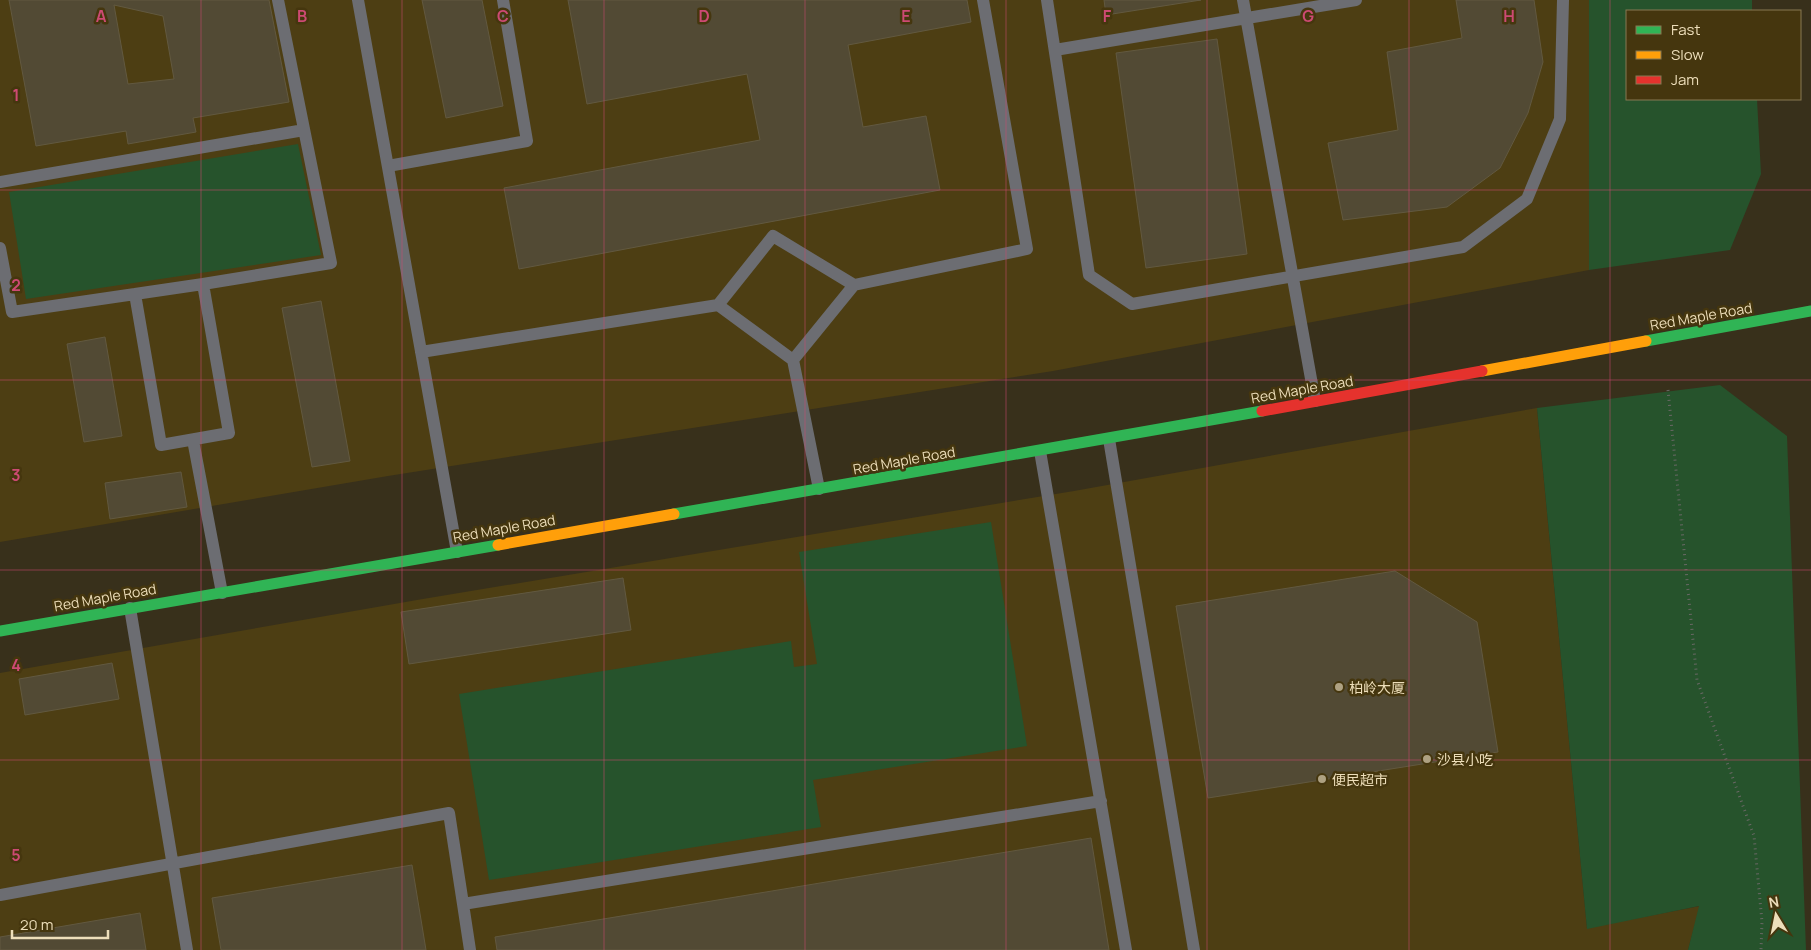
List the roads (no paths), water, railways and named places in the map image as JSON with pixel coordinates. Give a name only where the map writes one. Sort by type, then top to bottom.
[{"type":"street","name":"Red Maple Road","points":[[0,631],[1109,439],[1811,311]]},
{"type":"lane","points":[[0,248],[12,312],[331,263],[278,0]]},
{"type":"lane","points":[[358,0],[457,552]]},
{"type":"lane","points":[[388,166],[527,141],[502,0]]},
{"type":"lane","points":[[793,360],[854,285],[1027,249],[983,0]]},
{"type":"lane","points":[[1047,0],[1089,276],[1132,304],[1463,247],[1527,199],[1560,119],[1563,0]]},
{"type":"lane","points":[[1243,0],[1315,402]]},
{"type":"lane","points":[[1055,50],[1356,0]]},
{"type":"lane","points":[[0,182],[304,130]]},
{"type":"lane","points":[[421,352],[718,305],[773,236],[854,285]]},
{"type":"lane","points":[[135,294],[162,445],[229,433],[202,284]]},
{"type":"lane","points":[[718,305],[793,360],[820,489]]},
{"type":"lane","points":[[1109,439],[1194,950]]},
{"type":"lane","points":[[193,440],[222,593]]},
{"type":"lane","points":[[1040,451],[1126,950]]},
{"type":"lane","points":[[130,608],[188,950]]},
{"type":"lane","points":[[463,904],[1101,801]]},
{"type":"lane","points":[[0,895],[172,862],[449,813],[470,950]]},
{"type":"place","name":"柏岭大厦","points":[[1339,687]]},
{"type":"place","name":"沙县小吃","points":[[1427,759]]},
{"type":"place","name":"便民超市","points":[[1322,779]]}]
